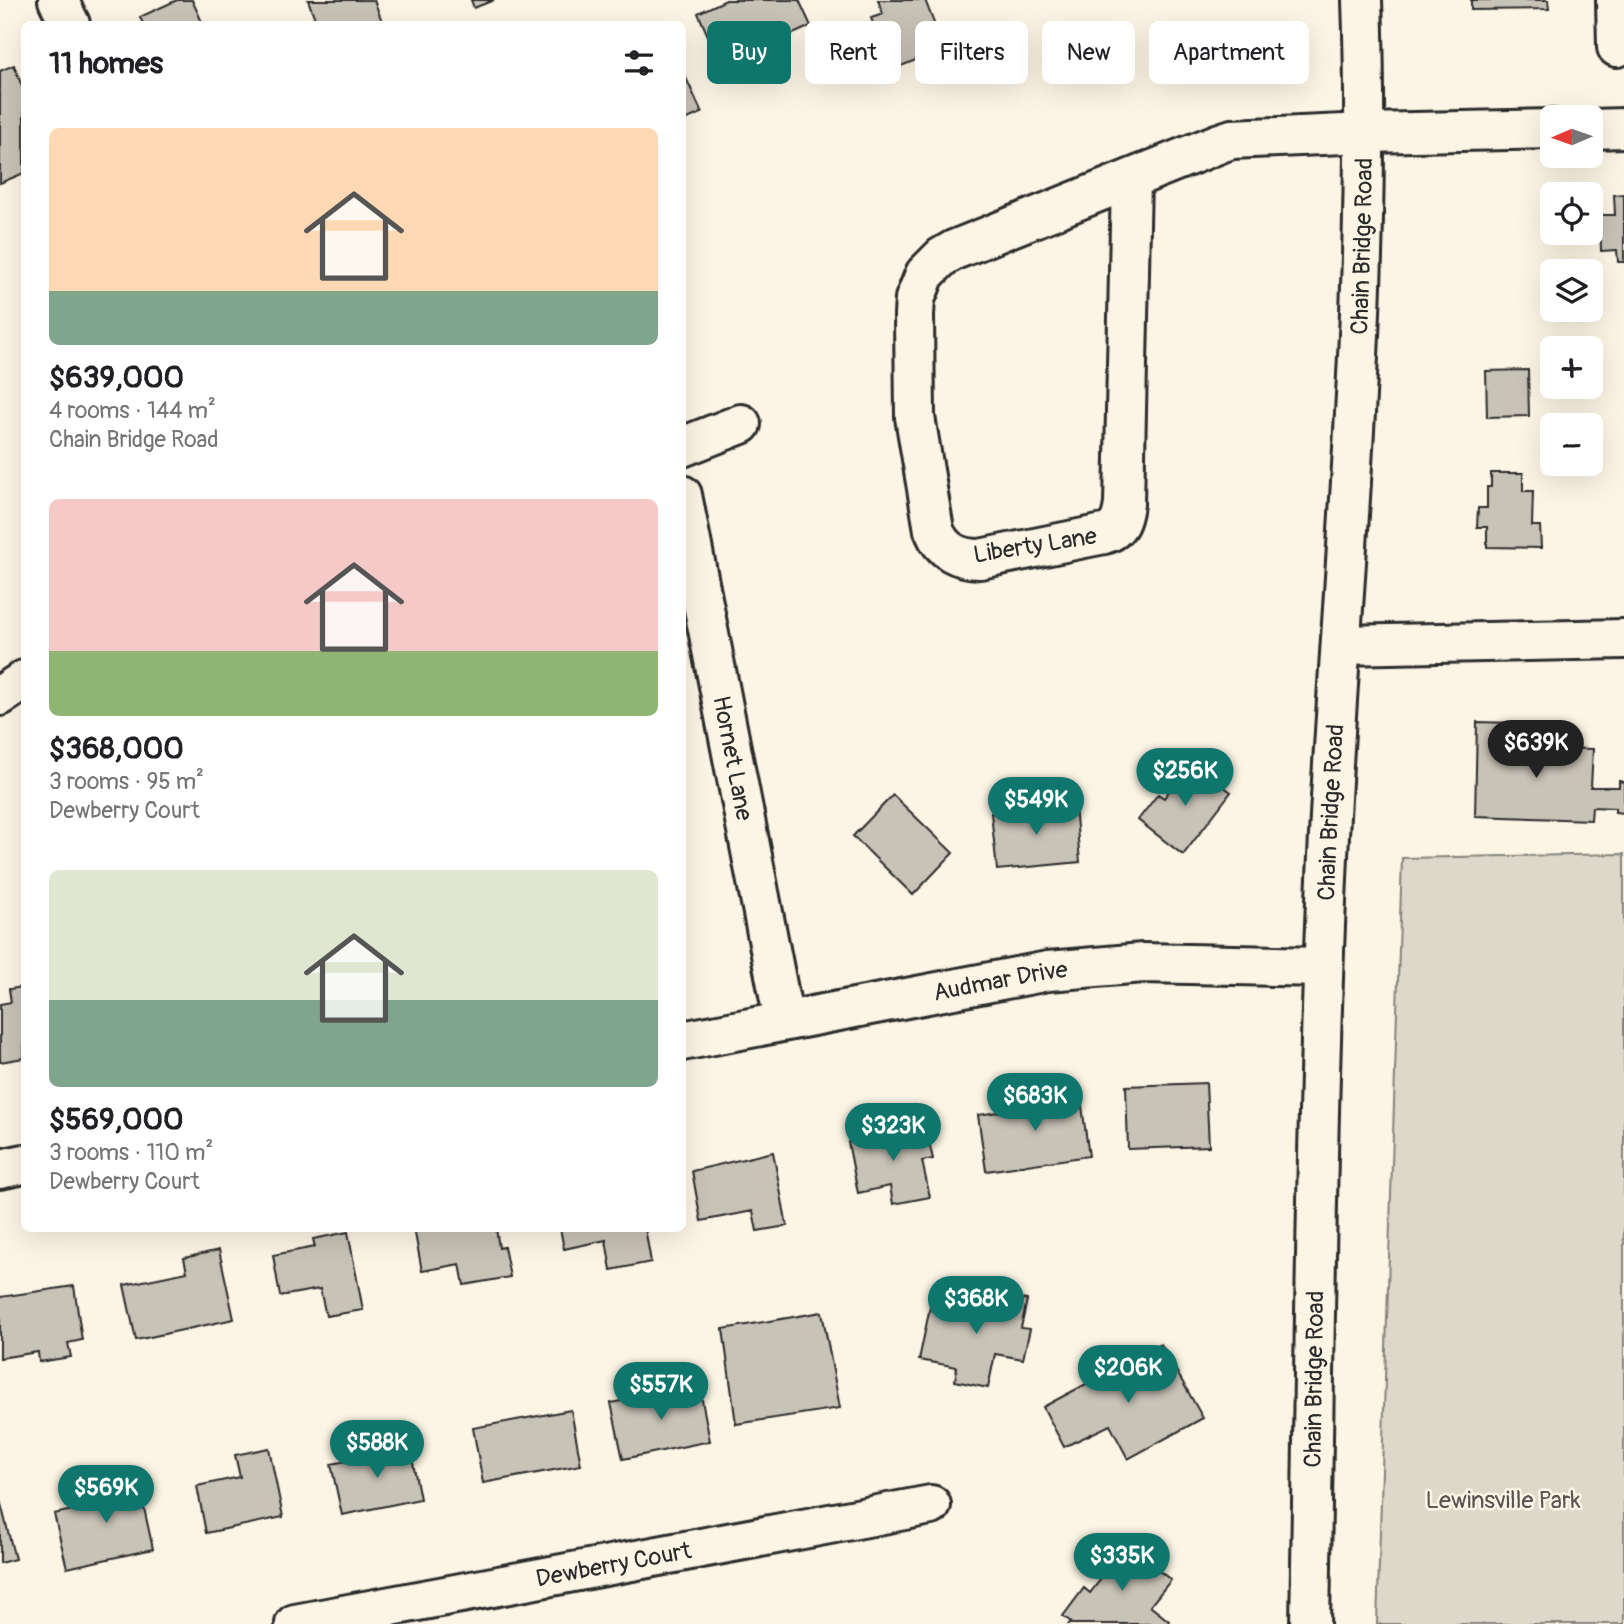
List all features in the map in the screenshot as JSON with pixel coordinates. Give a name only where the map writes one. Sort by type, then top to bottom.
[{"type":"street","points":[[58,0],[68,21]]},
{"type":"street","name":"Chain Bridge Road","points":[[1310,1624],[1323,967],[1358,397],[1366,133],[1362,0]]},
{"type":"street","points":[[1616,0],[1617,47]]},
{"type":"street","points":[[1603,129],[1624,128]]},
{"type":"street","name":"Liberty Lane","points":[[1131,179],[1124,505],[1121,522],[1111,532],[1104,534],[980,559],[952,553],[938,539],[934,530],[917,437],[914,403],[915,299],[932,265],[954,250],[1131,179],[1232,139],[1540,129]]},
{"type":"street","points":[[686,445],[741,424]]},
{"type":"street","name":"Hornet Lane","points":[[686,516],[784,1021]]},
{"type":"street","points":[[1341,645],[1624,639]]},
{"type":"street","points":[[0,696],[21,682]]},
{"type":"street","name":"Audmar Drive","points":[[686,1040],[1048,971],[1143,963],[1323,967]]},
{"type":"street","points":[[0,1169],[21,1165]]},
{"type":"street","name":"Dewberry Court","points":[[295,1624],[931,1505]]},
{"type":"green space","name":"Lewinsville Park","points":[[1624,854],[1624,1624],[1377,1624],[1402,858]]},
{"type":"building","points":[[177,0],[192,0],[202,21],[142,21],[140,17]]},
{"type":"building","points":[[308,0],[374,0],[382,21],[316,21]]},
{"type":"building","points":[[471,0],[494,0],[474,8]]},
{"type":"building","points":[[726,0],[799,0],[809,21],[805,21],[805,29],[791,35],[791,21],[707,21],[707,34],[698,13]]},
{"type":"building","points":[[878,0],[925,0],[933,21],[915,21],[915,60],[901,66],[901,21],[872,21],[871,18],[883,14]]},
{"type":"building","points":[[1471,0],[1548,0],[1549,9],[1471,10]]},
{"type":"building","points":[[14,65],[21,84],[21,174],[0,183],[0,71]]},
{"type":"building","points":[[686,78],[702,113],[686,119]]},
{"type":"building","points":[[1624,194],[1624,262],[1618,262],[1617,250],[1601,251],[1603,215],[1615,215],[1614,195]]},
{"type":"building","points":[[1528,370],[1529,416],[1487,417],[1486,371]]},
{"type":"building","points":[[1491,473],[1523,473],[1523,491],[1533,491],[1532,526],[1540,526],[1541,548],[1487,547],[1487,527],[1477,527],[1478,508],[1487,508],[1487,487],[1491,487]]},
{"type":"building","points":[[1477,722],[1512,723],[1512,747],[1593,749],[1591,787],[1619,787],[1619,781],[1624,782],[1624,813],[1615,812],[1615,808],[1592,807],[1591,820],[1475,816]]},
{"type":"building","points":[[1191,762],[1231,792],[1183,855],[1138,820],[1158,794],[1164,798]]},
{"type":"building","points":[[893,795],[953,853],[913,895],[853,836]]},
{"type":"building","points":[[1075,805],[1080,862],[997,870],[991,813]]},
{"type":"building","points":[[21,987],[21,1058],[0,1062],[0,1004],[11,1002],[9,989]]},
{"type":"building","points":[[1206,1083],[1209,1146],[1128,1149],[1126,1086]]},
{"type":"building","points":[[1080,1092],[1089,1156],[986,1171],[978,1115],[1018,1109],[1017,1101]]},
{"type":"building","points":[[925,1125],[933,1159],[922,1161],[930,1197],[893,1204],[890,1186],[858,1193],[848,1142]]},
{"type":"building","points":[[773,1152],[787,1226],[757,1231],[753,1211],[701,1221],[692,1171]]},
{"type":"building","points":[[348,1232],[363,1310],[326,1316],[320,1289],[280,1296],[273,1255],[315,1247],[313,1239]]},
{"type":"building","points":[[415,1232],[497,1232],[499,1248],[504,1247],[510,1277],[464,1285],[460,1264],[422,1271]]},
{"type":"building","points":[[561,1232],[646,1232],[651,1262],[611,1270],[606,1240],[564,1249]]},
{"type":"building","points":[[219,1250],[234,1319],[136,1340],[124,1285],[187,1272],[184,1258]]},
{"type":"building","points":[[74,1286],[82,1340],[68,1343],[71,1357],[39,1362],[38,1352],[0,1358],[0,1297]]},
{"type":"building","points":[[970,1289],[1027,1300],[1021,1328],[1030,1329],[1023,1359],[995,1354],[988,1388],[955,1381],[957,1367],[919,1360],[930,1307],[965,1314]]},
{"type":"building","points":[[822,1312],[840,1408],[736,1424],[723,1329]]},
{"type":"building","points":[[1161,1344],[1203,1418],[1128,1459],[1110,1425],[1064,1447],[1043,1407]]},
{"type":"building","points":[[699,1385],[710,1441],[623,1459],[611,1403]]},
{"type":"building","points":[[571,1410],[581,1465],[483,1483],[473,1428]]},
{"type":"building","points":[[409,1442],[420,1499],[342,1515],[331,1464],[378,1455],[376,1449]]},
{"type":"building","points":[[269,1448],[283,1517],[206,1533],[197,1486],[240,1477],[235,1455]]},
{"type":"building","points":[[137,1476],[153,1549],[67,1568],[54,1514],[95,1505],[90,1486]]},
{"type":"building","points":[[0,1500],[15,1559],[0,1563]]},
{"type":"building","points":[[1121,1542],[1171,1580],[1150,1606],[1169,1621],[1167,1624],[1069,1624],[1071,1622],[1063,1616],[1084,1588],[1090,1593],[1107,1571],[1102,1567]]}]
